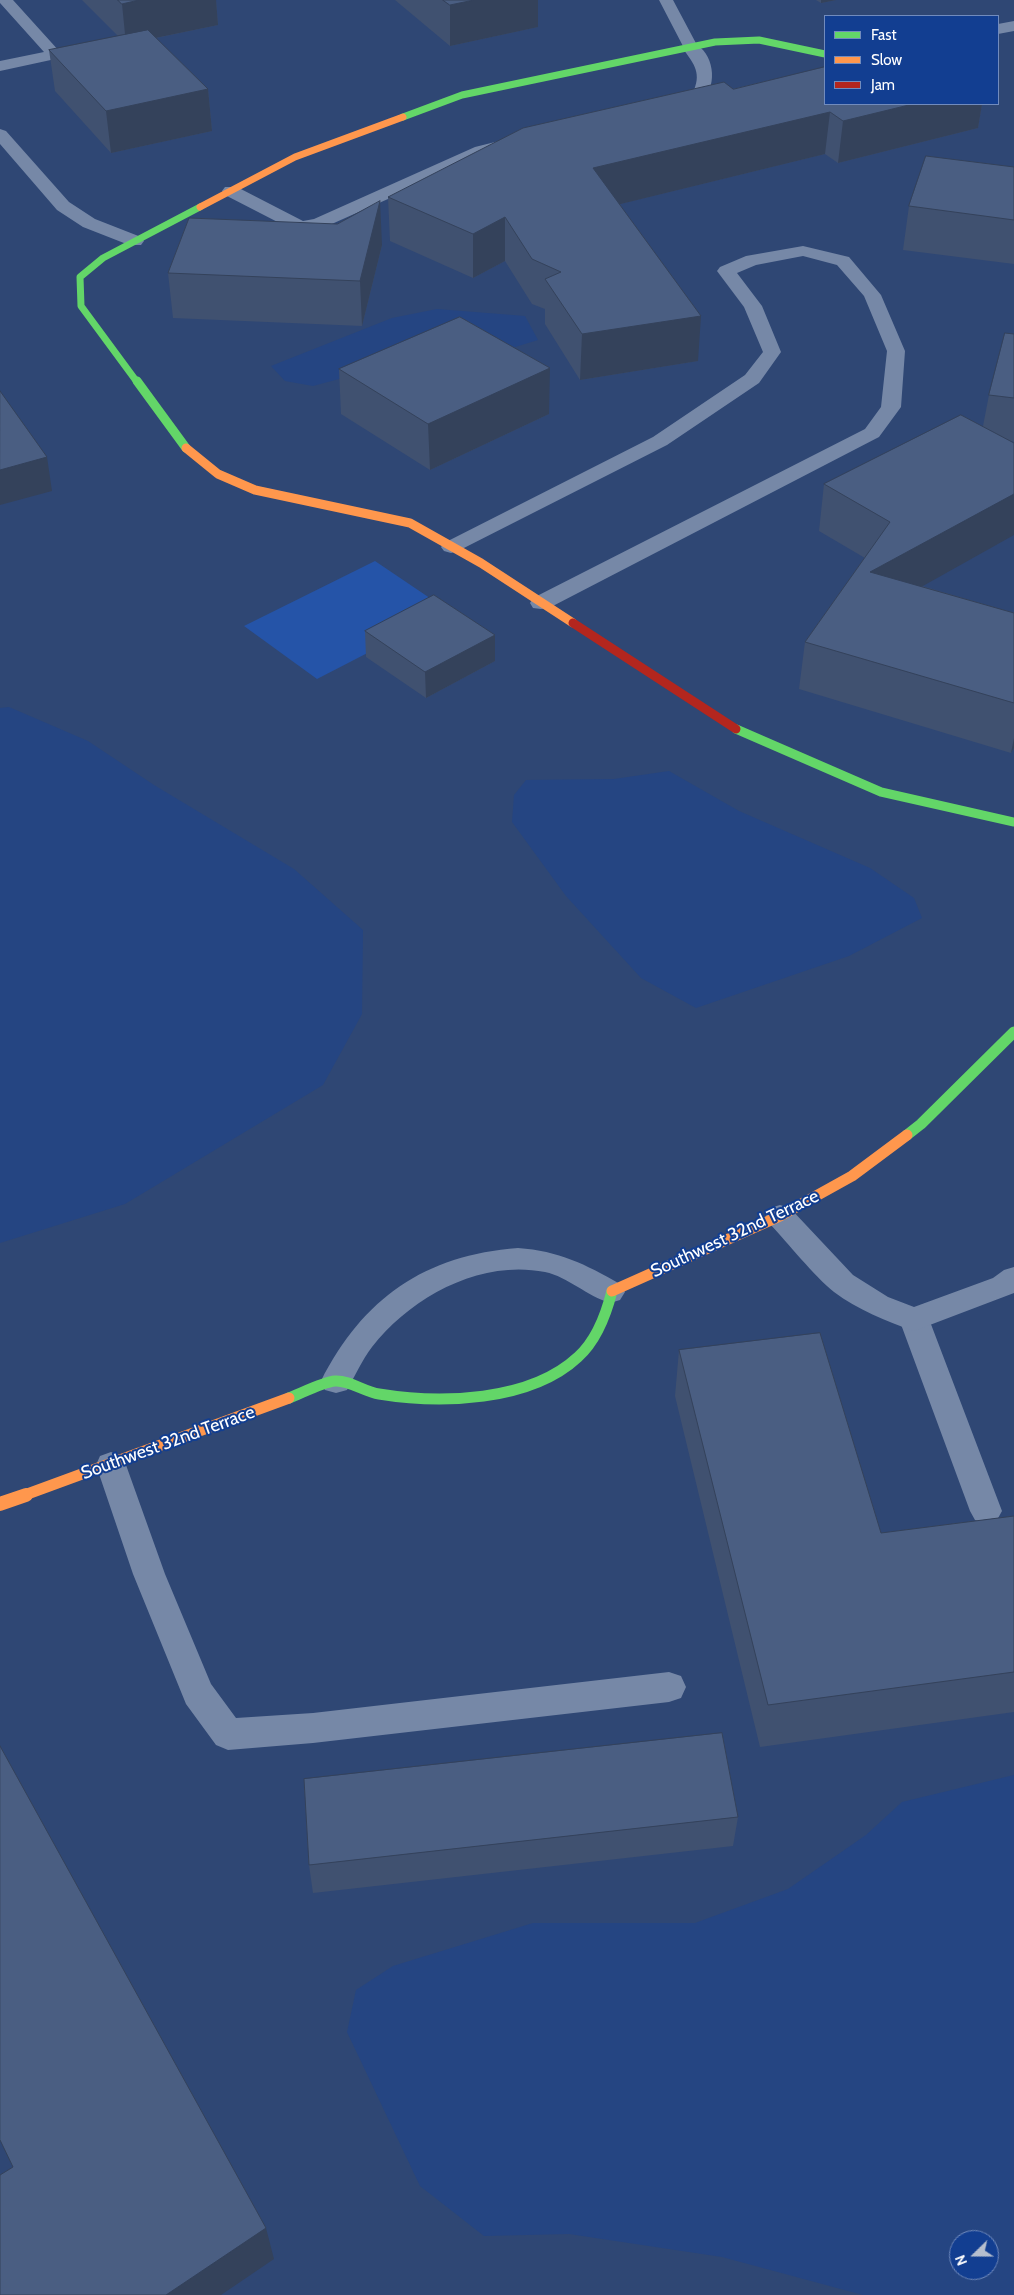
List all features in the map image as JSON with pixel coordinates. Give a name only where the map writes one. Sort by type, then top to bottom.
[{"type":"street","points":[[0,66],[55,55],[5,0]]},
{"type":"street","points":[[657,102],[700,93],[706,81],[704,64],[690,46],[666,0]]},
{"type":"street","points":[[999,29],[1014,26]]},
{"type":"street","points":[[824,54],[759,40],[715,42],[462,95],[295,157],[103,258],[80,277],[81,306],[96,329],[188,450],[218,474],[255,490],[410,523],[481,563],[742,733],[881,792],[1014,822]]},
{"type":"street","points":[[0,134],[63,206],[89,223],[135,242]]},
{"type":"street","points":[[231,191],[301,227],[319,223],[481,151],[517,140]]},
{"type":"street","points":[[451,546],[660,441],[752,379],[772,352],[753,306],[726,272],[752,260],[803,251],[842,261],[872,295],[896,351],[891,407],[872,433],[634,553],[542,603]]},
{"type":"street","name":"Southwest 32nd Terrace","points":[[610,1292],[780,1216],[852,1176],[922,1124],[1014,1032]]},
{"type":"street","points":[[780,1216],[843,1282],[878,1305],[914,1319],[1004,1286],[1014,1278]]},
{"type":"street","points":[[497,1260],[544,1262],[581,1276],[610,1292],[604,1321],[578,1357],[543,1380],[487,1397],[427,1398],[378,1394],[336,1381],[362,1339],[404,1297],[453,1270],[497,1260]]},
{"type":"street","points":[[914,1319],[986,1512]]},
{"type":"street","name":"Southwest 32nd Terrace","points":[[0,1504],[111,1465],[336,1381]]},
{"type":"street","points":[[111,1465],[149,1574],[198,1693],[228,1734],[313,1728],[669,1687]]},
{"type":"shaded area","points":[[437,309],[525,316],[538,340],[515,347],[443,351],[313,386],[285,381],[271,366],[392,318]]},
{"type":"shaded area","points":[[375,561],[449,611],[317,679],[244,626]]},
{"type":"shaded area","points":[[9,707],[88,741],[154,785],[294,869],[363,930],[362,1014],[323,1085],[125,1204],[0,1243],[0,708]]},
{"type":"shaded area","points":[[669,771],[739,811],[870,868],[914,898],[922,918],[849,956],[696,1008],[641,978],[566,896],[512,822],[514,795],[526,780],[614,779]]},
{"type":"shaded area","points":[[1014,1775],[1014,2295],[863,2295],[722,2257],[569,2234],[484,2236],[420,2186],[347,2032],[356,1990],[393,1966],[533,1923],[695,1923],[788,1889],[866,1835],[902,1802]]},
{"type":"building","points":[[118,0],[139,0],[122,4]]},
{"type":"building","points":[[443,0],[474,0],[450,5]]},
{"type":"building","points":[[148,30],[208,89],[106,111],[49,50]]},
{"type":"building","points":[[824,67],[824,105],[909,105],[843,121],[830,112],[593,168],[701,316],[582,334],[545,279],[561,272],[532,259],[505,217],[473,234],[388,197],[523,128],[724,82],[733,89]]},
{"type":"building","points":[[926,156],[1014,167],[1014,220],[909,206]]},
{"type":"building","points":[[380,201],[360,281],[168,273],[189,218],[337,224]]},
{"type":"building","points":[[460,317],[550,368],[428,424],[339,369]]},
{"type":"building","points":[[1005,333],[1014,334],[1014,398],[989,395]]},
{"type":"building","points":[[0,391],[47,457],[0,470]]},
{"type":"building","points":[[961,415],[1014,443],[1014,494],[870,572],[1014,613],[1014,703],[805,642],[890,522],[824,484]]},
{"type":"building","points":[[434,595],[495,635],[425,672],[365,631]]},
{"type":"building","points":[[820,1333],[881,1533],[1014,1516],[1014,1672],[768,1705],[679,1350]]},
{"type":"building","points":[[722,1733],[738,1817],[309,1865],[304,1779]]},
{"type":"building","points":[[0,1746],[266,2228],[166,2295],[0,2295],[0,2175],[13,2167],[0,2140]]},
{"type":"traffic: fast","points":[[403,117],[462,95],[715,42],[759,40],[824,54]]},
{"type":"traffic: fast","points":[[186,448],[81,306],[80,277],[103,258],[200,207]]},
{"type":"traffic: fast","points":[[736,729],[881,792],[1014,822]]},
{"type":"traffic: fast","points":[[907,1135],[921,1124],[1014,1032]]},
{"type":"traffic: fast","points":[[289,1398],[336,1381],[378,1394],[427,1398],[487,1397],[543,1380],[578,1357],[604,1321],[612,1291]]},
{"type":"traffic: slow","points":[[200,207],[295,157],[403,117]]},
{"type":"traffic: slow","points":[[186,448],[218,474],[255,490],[410,523],[481,563],[573,623]]},
{"type":"traffic: slow","points":[[612,1291],[780,1216],[852,1176],[907,1135]]},
{"type":"traffic: slow","points":[[0,1504],[289,1398]]},
{"type":"traffic: jam","points":[[573,623],[736,729]]}]
